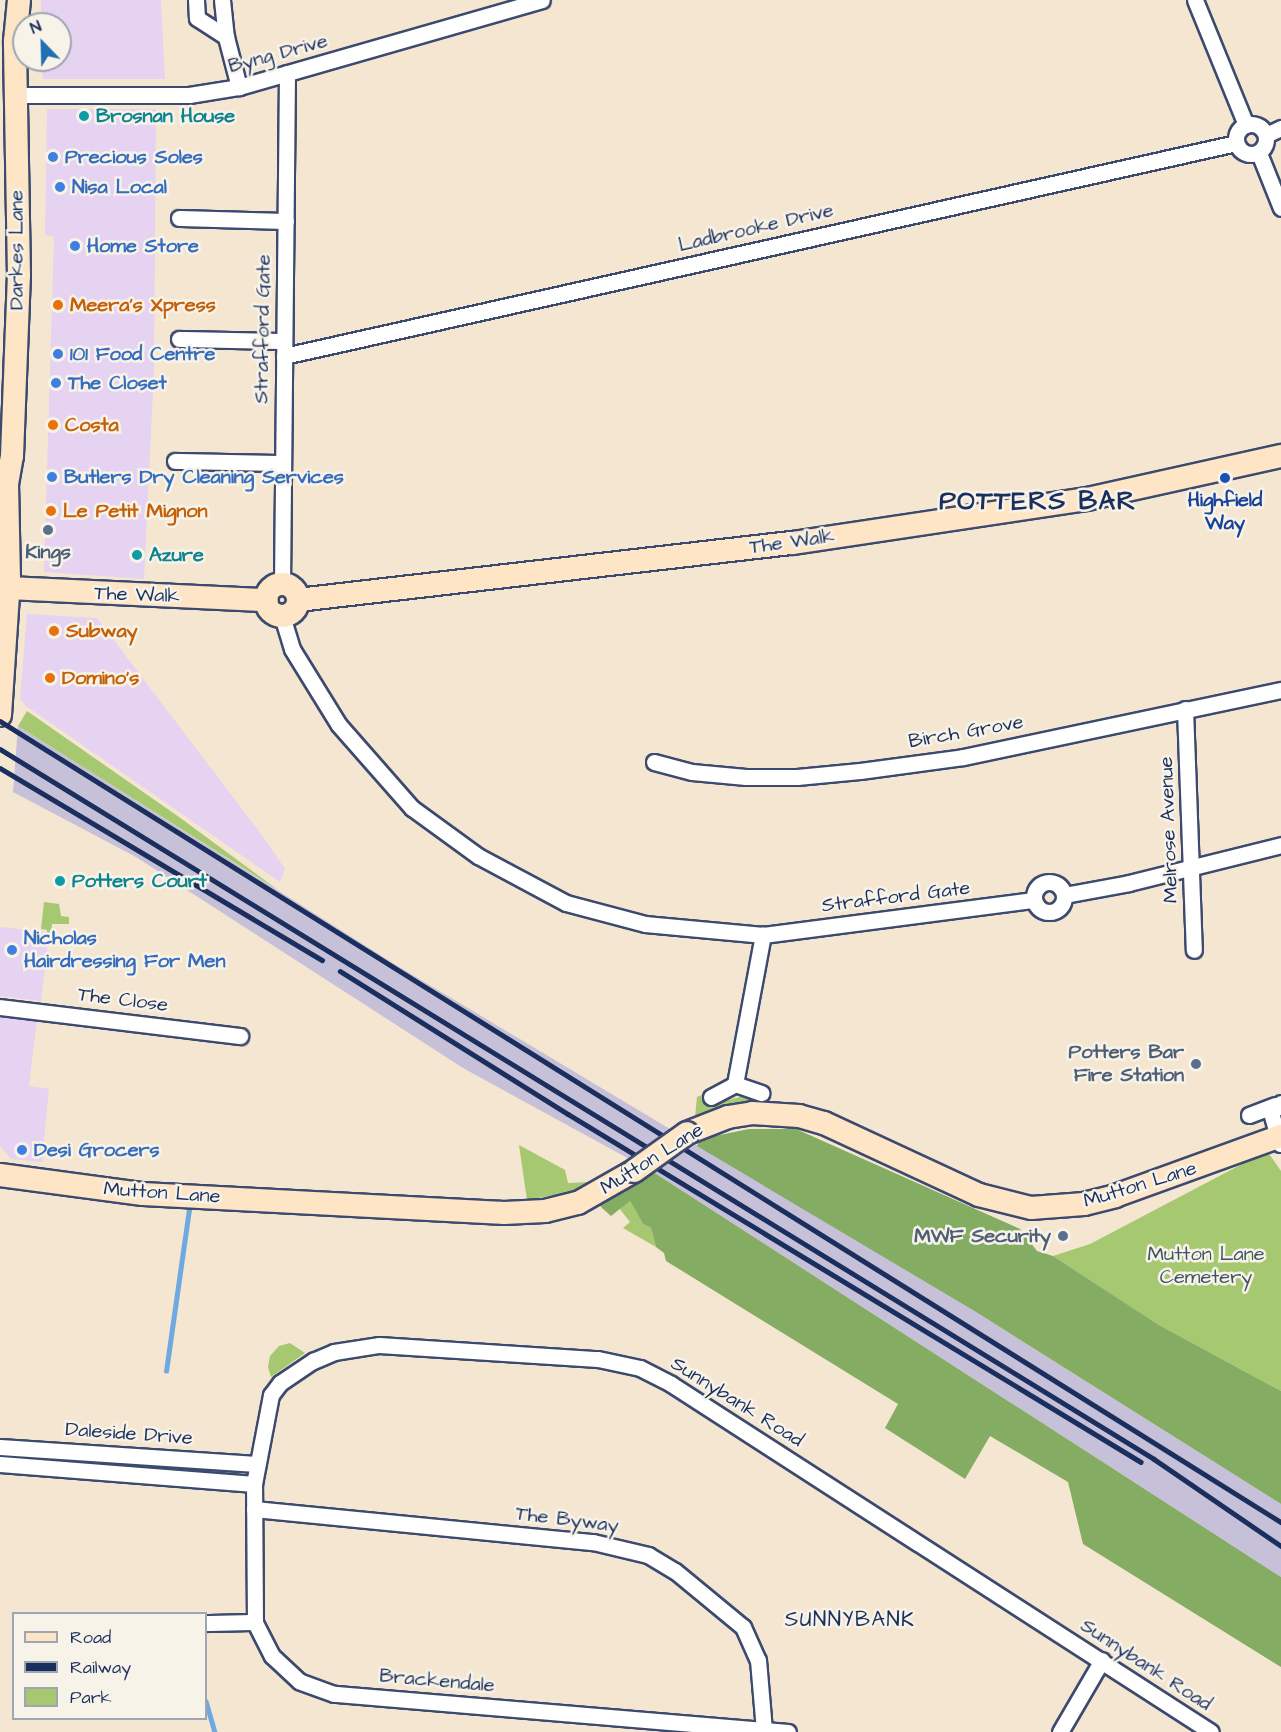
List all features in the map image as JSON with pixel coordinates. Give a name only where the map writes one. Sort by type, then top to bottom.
[{"type":"street","name":"Darkes Lane","points":[[0,715],[8,588],[3,483],[12,456],[19,276],[16,95],[7,41],[19,0]]},
{"type":"street","points":[[196,0],[197,18],[226,37]]},
{"type":"street","points":[[222,0],[226,37],[239,87]]},
{"type":"street","name":"Byng Drive","points":[[16,95],[189,96],[239,87],[542,0]]},
{"type":"street","points":[[1195,0],[1246,125]]},
{"type":"street","name":"Strafford Gate","points":[[287,73],[282,600],[292,649],[352,744],[412,808],[478,856],[545,893],[601,915],[645,924],[763,935],[1034,900],[1040,908],[1053,911],[1061,907],[1065,895],[1190,868],[1281,845]]},
{"type":"street","points":[[1246,125],[1258,126],[1266,135],[1266,142],[1258,153],[1247,154],[1236,143],[1237,133],[1246,125]]},
{"type":"street","points":[[1266,135],[1281,128]]},
{"type":"street","name":"Ladbrooke Drive","points":[[179,339],[284,349],[1236,143]]},
{"type":"street","points":[[1258,153],[1281,208]]},
{"type":"street","points":[[179,218],[286,221]]},
{"type":"street","name":"The Walk","points":[[8,588],[282,600],[793,543],[1087,499],[1281,456]]},
{"type":"street","points":[[175,461],[282,463]]},
{"type":"street","name":"Birch Grove","points":[[654,762],[692,772],[797,777],[963,757],[1281,690]]},
{"type":"street","name":"Melrose Avenue","points":[[1185,709],[1194,950]]},
{"type":"street","points":[[1034,900],[1038,887],[1046,882],[1059,886],[1065,895]]},
{"type":"street","points":[[735,1084],[763,935]]},
{"type":"street","name":"The Close","points":[[0,1007],[240,1036]]},
{"type":"street","points":[[711,1097],[735,1084],[761,1093]]},
{"type":"street","name":"Mutton Lane","points":[[1249,1115],[1278,1104]]},
{"type":"street","name":"Mutton Lane","points":[[0,1175],[143,1194],[504,1213],[545,1211],[578,1203],[634,1171],[687,1133],[728,1117],[752,1113],[799,1116],[824,1123],[979,1195],[1031,1208],[1084,1204],[1115,1196],[1280,1140],[1271,1120],[1278,1104]]},
{"type":"street","name":"Sunnybank Road","points":[[254,1484],[266,1406],[280,1383],[313,1361],[334,1352],[379,1345],[622,1363],[671,1384],[1211,1732]]},
{"type":"street","name":"Daleside Drive","points":[[0,1447],[256,1464]]},
{"type":"street","name":"Daleside Drive","points":[[0,1464],[254,1484]]},
{"type":"street","name":"Brackendale","points":[[254,1484],[255,1622],[264,1644],[285,1670],[314,1689],[334,1694],[788,1732]]},
{"type":"street","name":"The Byway","points":[[254,1509],[593,1542],[648,1555],[675,1571],[743,1627],[758,1660],[764,1730]]},
{"type":"street","points":[[207,1623],[255,1622]]},
{"type":"street","points":[[1060,1732],[1102,1660]]},
{"type":"shaded area","points":[[41,0],[161,0],[165,79],[43,79],[42,72],[72,72],[72,12],[41,12]]},
{"type":"shaded area","points":[[47,109],[156,109],[154,370],[144,579],[44,572],[54,236],[45,235]]},
{"type":"shaded area","points":[[27,614],[97,618],[264,838],[285,869],[280,882],[26,706],[20,699]]},
{"type":"shaded area","points":[[18,726],[396,965],[976,1312],[1281,1504],[1281,1577],[653,1172],[463,1068],[136,857],[13,792]]},
{"type":"shaded area","points":[[0,927],[49,932],[41,1001],[0,996]]},
{"type":"shaded area","points":[[0,1015],[37,1020],[29,1086],[49,1089],[42,1162],[11,1159],[0,1146]]},
{"type":"green space","points":[[27,711],[179,817],[278,890],[18,726]]},
{"type":"green space","points":[[44,902],[59,904],[61,916],[69,917],[69,924],[52,924],[51,935],[47,939],[47,930],[41,929]]},
{"type":"green space","points":[[704,1094],[710,1105],[743,1096],[759,1101],[695,1117],[697,1097]]},
{"type":"green space","points":[[749,1129],[796,1129],[1020,1229],[1037,1251],[1053,1256],[1159,1325],[1281,1391],[1281,1504],[976,1312],[697,1146],[700,1139]]},
{"type":"green space","points":[[519,1145],[565,1170],[568,1183],[589,1182],[610,1173],[570,1192],[527,1200]]},
{"type":"green space","name":"Mutton Lane Cemetery","points":[[1267,1151],[1281,1171],[1281,1391],[1159,1325],[1053,1256],[1090,1244]]},
{"type":"green space","points":[[653,1172],[1281,1577],[1281,1667],[1083,1544],[1068,1482],[990,1436],[965,1479],[885,1428],[898,1404],[666,1261],[664,1253],[656,1247],[651,1228],[643,1224],[630,1201],[611,1216],[599,1204]]},
{"type":"green space","points":[[630,1201],[643,1224],[651,1228],[656,1247],[623,1228],[630,1222],[619,1208]]},
{"type":"green space","points":[[290,1343],[305,1353],[271,1377],[268,1367],[270,1356],[279,1346]]},
{"type":"green space","points":[[66,1456],[239,1469],[242,1473],[238,1476],[68,1463]]},
{"type":"waterway","points":[[166,1371],[189,1210]]},
{"type":"waterway","points":[[207,1704],[215,1732]]},
{"type":"railway","points":[[0,721],[1281,1522]]},
{"type":"railway","points":[[0,749],[1154,1459],[1281,1546]]},
{"type":"railway","points":[[0,768],[322,960]]},
{"type":"railway","points":[[340,971],[568,1114],[1141,1462]]},
{"type":"place","name":"Brosnan House","points":[[84,116]]},
{"type":"place","name":"Precious Soles","points":[[53,157]]},
{"type":"place","name":"Nisa Local","points":[[60,187]]},
{"type":"place","name":"Home Store","points":[[75,246]]},
{"type":"place","name":"Meera's Xpress","points":[[58,305]]},
{"type":"place","name":"101 Food Centre","points":[[58,354]]},
{"type":"place","name":"The Closet","points":[[56,383]]},
{"type":"place","name":"Costa","points":[[53,425]]},
{"type":"place","name":"Butlers Dry Cleaning Services","points":[[52,477]]},
{"type":"place","name":"Highfield Way","points":[[1225,478]]},
{"type":"place","name":"Le Petit Mignon","points":[[51,511]]},
{"type":"place","name":"Kings","points":[[48,530]]},
{"type":"place","name":"Azure","points":[[137,555]]},
{"type":"place","name":"Subway","points":[[54,631]]},
{"type":"place","name":"Domino's","points":[[50,678]]},
{"type":"place","name":"Potters Court","points":[[60,881]]},
{"type":"place","name":"Nicholas Hairdressing For Men","points":[[12,950]]},
{"type":"place","name":"Potters Bar Fire Station","points":[[1196,1064]]},
{"type":"place","name":"Desi Grocers","points":[[22,1150]]},
{"type":"place","name":"MWF Security","points":[[1063,1236]]},
{"type":"district","name":"POTTERS BAR","points":[[1038,502]]},
{"type":"district","name":"SUNNYBANK","points":[[850,1620]]}]
